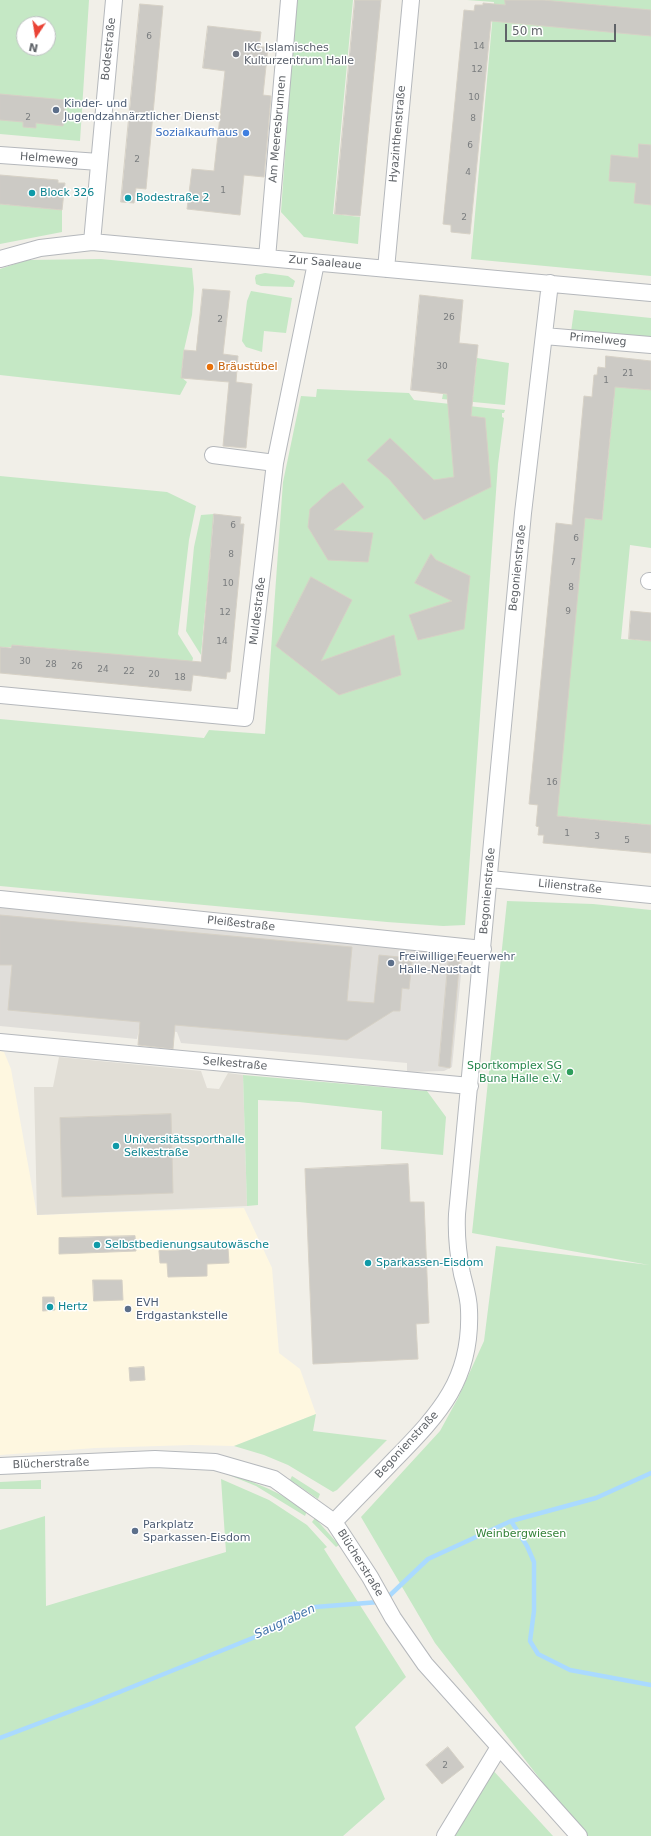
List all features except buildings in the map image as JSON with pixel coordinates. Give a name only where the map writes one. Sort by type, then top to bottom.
[{"type":"street","name":"Bodestraße","points":[[92,242],[114,0]]},
{"type":"street","name":"Am Meeresbrunnen","points":[[267,258],[289,0]]},
{"type":"street","name":"Hyazinthenstraße","points":[[386,269],[411,0]]},
{"type":"street","name":"Helmeweg","points":[[0,155],[99,162]]},
{"type":"street","name":"Zur Saaleaue","points":[[0,259],[40,248],[92,242],[651,293]]},
{"type":"street","name":"Muldestraße","points":[[0,695],[245,718],[275,463],[316,263]]},
{"type":"street","name":"Begonienstraße","points":[[334,1522],[430,1423],[444,1404],[457,1380],[464,1358],[469,1333],[469,1309],[458,1252],[457,1214],[523,520],[550,283]]},
{"type":"street","name":"Primelweg","points":[[544,336],[651,345]]},
{"type":"street","points":[[213,455],[275,463]]},
{"type":"street","name":"Lilienstraße","points":[[490,879],[651,895]]},
{"type":"street","name":"Pleißestraße","points":[[0,899],[483,949]]},
{"type":"street","name":"Selkestraße","points":[[0,1042],[470,1086]]},
{"type":"street","name":"Blücherstraße","points":[[0,1466],[155,1459],[215,1462],[274,1479],[334,1522],[370,1577],[393,1618],[425,1664],[579,1836]]},
{"type":"street","points":[[445,1836],[500,1747]]},
{"type":"shaded area","points":[[0,906],[463,954],[452,1067],[444,1071],[407,1072],[407,1063],[181,1043],[177,1032],[139,1029],[137,1039],[0,1026]]},
{"type":"shaded area","points":[[0,1051],[4,1052],[11,1069],[37,1215],[244,1208],[272,1268],[279,1353],[300,1369],[316,1414],[234,1446],[191,1445],[95,1448],[0,1455]]},
{"type":"shaded area","points":[[59,1057],[201,1071],[207,1088],[219,1089],[228,1073],[243,1075],[247,1206],[37,1215],[34,1087],[53,1087]]},
{"type":"green space","points":[[0,0],[89,0],[80,141],[0,134]]},
{"type":"green space","points":[[296,0],[353,0],[333,214],[360,217],[358,244],[304,237],[281,212]]},
{"type":"green space","points":[[467,0],[651,0],[651,276],[471,259],[494,2]]},
{"type":"green space","points":[[0,204],[62,210],[62,232],[0,244]]},
{"type":"green space","points":[[101,259],[192,268],[194,289],[192,315],[184,350],[181,377],[187,382],[180,395],[0,375],[0,269],[27,260]]},
{"type":"green space","points":[[265,273],[288,276],[295,281],[293,287],[261,286],[256,284],[256,275]]},
{"type":"green space","points":[[251,291],[292,298],[286,333],[264,331],[262,352],[246,347],[242,341],[247,301]]},
{"type":"green space","points":[[574,310],[651,318],[651,339],[571,332]]},
{"type":"green space","points":[[477,358],[509,363],[505,405],[442,399],[443,394],[473,397]]},
{"type":"green space","points":[[603,385],[651,390],[651,548],[630,545],[621,639],[651,641],[651,825],[546,815],[583,518],[602,520],[614,399],[602,398]]},
{"type":"green space","points":[[317,389],[409,393],[414,400],[505,410],[504,413],[502,413],[502,417],[504,418],[498,464],[465,925],[443,926],[387,922],[0,886],[0,719],[204,738],[209,730],[265,734],[283,482],[301,396],[316,397]]},
{"type":"green space","points":[[0,476],[167,492],[196,506],[189,540],[178,634],[193,658],[192,663],[12,645],[11,647],[0,647]]},
{"type":"green space","points":[[214,514],[201,655],[186,631],[194,547],[201,515]]},
{"type":"green space","name":"Weinbergwiesen","points":[[507,901],[593,904],[651,910],[651,1836],[584,1836],[435,1643],[361,1517],[440,1431],[458,1398],[484,1341],[496,1246],[649,1265],[472,1233]]},
{"type":"green space","points":[[243,1075],[427,1091],[446,1117],[443,1155],[381,1149],[382,1111],[299,1102],[258,1100],[258,1205],[247,1206]]},
{"type":"green space","points":[[316,1414],[313,1431],[387,1440],[337,1490],[333,1492],[288,1465],[264,1455],[234,1446]]},
{"type":"green space","points":[[224,1473],[248,1480],[277,1493],[307,1511],[305,1516],[256,1486]]},
{"type":"green space","points":[[292,1476],[320,1494],[318,1499],[290,1480]]},
{"type":"green space","points":[[221,1479],[269,1500],[307,1525],[327,1547],[324,1549],[406,1677],[355,1727],[385,1799],[343,1836],[0,1836],[0,1530],[45,1516],[46,1606],[226,1552]]},
{"type":"green space","points":[[41,1480],[41,1489],[0,1489],[0,1482]]},
{"type":"green space","points":[[315,1518],[339,1545],[336,1547],[312,1522]]},
{"type":"green space","points":[[490,1767],[553,1836],[449,1836]]},
{"type":"waterway","name":"Saugraben","points":[[386,1599],[428,1559],[511,1521],[596,1498],[651,1473]]},
{"type":"waterway","points":[[511,1521],[527,1546],[534,1562],[534,1611],[530,1641],[538,1654],[570,1670],[651,1685]]},
{"type":"waterway","name":"Saugraben","points":[[0,1738],[90,1704],[265,1633],[315,1607],[379,1602]]},
{"type":"place","name":"IKC Islamisches Kulturzentrum Halle","points":[[236,54]]},
{"type":"place","name":"Kinder- und Jugendzahnärztlicher Dienst","points":[[56,110]]},
{"type":"place","name":"Sozialkaufhaus","points":[[246,133]]},
{"type":"place","name":"Block 326","points":[[32,193]]},
{"type":"place","name":"Bodestraße 2","points":[[128,198]]},
{"type":"place","name":"Bräustübel","points":[[210,367]]},
{"type":"place","name":"Freiwillige Feuerwehr Halle-Neustadt","points":[[391,963]]},
{"type":"place","name":"Sportkomplex SG Buna Halle e.V.","points":[[570,1072]]},
{"type":"place","name":"Universitätssporthalle Selkestraße","points":[[116,1146]]},
{"type":"place","name":"Selbstbedienungsautowäsche","points":[[97,1245]]},
{"type":"place","name":"Sparkassen-Eisdom","points":[[368,1263]]},
{"type":"place","name":"Hertz","points":[[50,1307]]},
{"type":"place","name":"EVH Erdgastankstelle","points":[[128,1309]]},
{"type":"place","name":"Parkplatz Sparkassen-Eisdom","points":[[135,1531]]}]
